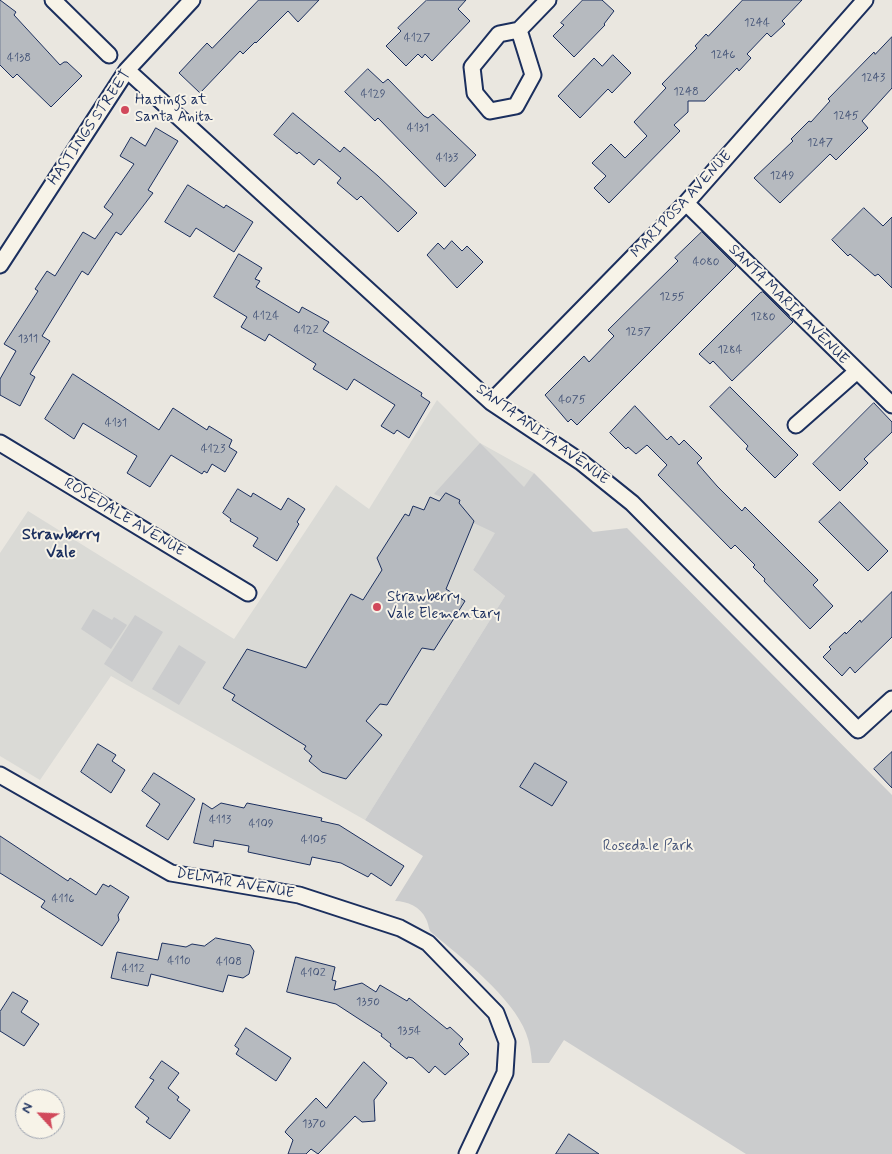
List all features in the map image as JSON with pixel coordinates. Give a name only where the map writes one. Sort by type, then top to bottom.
[{"type":"street","points":[[53,0],[109,55]]},
{"type":"street","name":"HASTINGS STREET","points":[[0,265],[127,70],[192,0]]},
{"type":"street","points":[[520,30],[533,75],[516,106],[490,111],[475,93],[472,66],[499,34],[520,30],[548,0]]},
{"type":"street","name":"MARIPOSA AVENUE","points":[[491,402],[686,203],[864,0]]},
{"type":"street","name":"SANTA ANITA AVENUE","points":[[127,70],[491,402],[582,462],[632,503],[858,730],[892,699]]},
{"type":"street","name":"SANTA MARIA AVENUE","points":[[686,203],[856,372],[892,405]]},
{"type":"street","points":[[796,425],[856,372]]},
{"type":"street","name":"ROSEDALE AVENUE","points":[[0,443],[248,593]]},
{"type":"street","name":"DELMAR AVENUE","points":[[0,775],[171,873],[299,895],[400,928],[428,943],[496,1013],[507,1042],[505,1074],[467,1154]]},
{"type":"shaded area","name":"Strawberry Vale Elementary","points":[[437,400],[480,443],[534,473],[473,570],[505,596],[365,820],[111,676],[40,780],[0,756],[0,553],[28,511],[234,639],[336,485],[369,509]]},
{"type":"green space","name":"Rosedale Park","points":[[480,443],[524,487],[534,473],[593,532],[627,528],[892,795],[892,1154],[746,1154],[564,1040],[549,1063],[532,1063],[526,1033],[510,1006],[485,979],[431,932],[421,911],[404,902],[395,901],[423,856],[365,820],[505,596],[473,570],[495,533],[459,516],[463,506],[434,494]]},
{"type":"green space","points":[[93,609],[112,620],[114,617],[127,625],[111,649],[81,629]]},
{"type":"green space","points":[[135,615],[163,632],[132,682],[104,664]]},
{"type":"green space","points":[[179,645],[206,662],[179,705],[152,689]]},
{"type":"building","points":[[0,0],[16,12],[14,15],[60,65],[67,62],[82,76],[51,107],[17,74],[13,78],[0,65]]},
{"type":"building","points":[[259,0],[319,0],[298,22],[288,11],[243,54],[240,51],[200,93],[179,73],[207,43],[212,48]]},
{"type":"building","points":[[427,0],[466,0],[458,9],[470,21],[432,61],[425,54],[422,58],[418,54],[406,66],[386,46],[401,31],[398,28]]},
{"type":"building","points":[[583,0],[602,0],[614,11],[605,25],[574,57],[553,36],[564,25],[561,23]]},
{"type":"building","points":[[743,0],[802,0],[782,21],[785,24],[771,37],[767,33],[747,54],[751,58],[739,71],[737,68],[705,101],[688,101],[688,112],[674,125],[680,131],[609,203],[594,188],[606,176],[592,163],[611,144],[625,158],[647,136],[634,122],[666,88],[662,84],[697,48],[695,46],[706,34],[708,36]]},
{"type":"building","points":[[892,37],[892,88],[862,121],[868,128],[836,160],[830,154],[780,203],[754,178],[793,141],[791,139],[809,121],[811,122],[830,101],[828,99],[874,52],[875,54]]},
{"type":"building","points":[[613,55],[631,73],[612,93],[608,89],[580,118],[558,96],[594,58],[602,66]]},
{"type":"building","points":[[368,69],[383,83],[388,79],[424,116],[428,118],[433,114],[476,155],[445,187],[378,118],[375,121],[345,92]]},
{"type":"building","points":[[293,113],[340,152],[344,147],[417,213],[398,232],[361,196],[357,200],[337,183],[341,178],[319,159],[314,165],[299,152],[297,154],[274,135]]},
{"type":"building","points":[[156,128],[178,141],[148,190],[153,193],[121,235],[116,232],[88,275],[82,271],[42,336],[50,341],[30,374],[35,377],[20,406],[0,395],[0,379],[16,351],[4,344],[38,291],[35,289],[47,271],[55,276],[83,232],[95,239],[113,214],[104,207],[134,164],[120,156],[131,137],[145,146]]},
{"type":"building","points":[[188,185],[224,208],[226,205],[253,222],[234,252],[196,228],[190,237],[165,222]]},
{"type":"building","points":[[864,208],[883,226],[892,217],[892,288],[878,274],[875,276],[850,254],[848,256],[832,240]]},
{"type":"building","points":[[702,232],[736,266],[577,425],[571,419],[568,422],[545,395],[584,356],[589,362],[614,336],[608,330],[678,261],[675,258]]},
{"type":"building","points":[[452,241],[462,251],[467,246],[483,262],[457,288],[427,255],[438,243],[444,249]]},
{"type":"building","points":[[239,254],[262,268],[255,279],[260,281],[256,287],[299,313],[302,307],[329,322],[323,331],[422,393],[421,396],[430,402],[409,438],[397,430],[394,434],[381,426],[395,405],[354,379],[347,390],[313,369],[316,364],[269,334],[265,341],[241,327],[247,317],[214,297]]},
{"type":"building","points":[[763,292],[793,322],[732,381],[713,361],[710,364],[699,354]]},
{"type":"building","points":[[73,374],[159,430],[173,408],[207,430],[209,426],[232,440],[229,447],[237,452],[225,472],[212,464],[207,473],[204,471],[202,474],[171,455],[150,487],[127,473],[137,456],[83,423],[74,439],[45,419]]},
{"type":"building","points":[[730,387],[798,455],[775,478],[746,449],[748,446],[710,407]]},
{"type":"building","points":[[874,403],[892,422],[892,432],[864,459],[868,463],[840,491],[813,464]]},
{"type":"building","points":[[635,406],[667,440],[671,436],[679,445],[684,440],[702,458],[697,463],[717,486],[742,511],[745,507],[818,580],[813,585],[833,606],[810,629],[764,581],[765,579],[753,567],[755,565],[735,545],[731,549],[658,475],[667,465],[647,445],[636,454],[628,447],[626,449],[610,433]]},
{"type":"building","points":[[238,489],[251,497],[253,493],[281,510],[288,498],[305,509],[297,522],[299,524],[277,561],[253,546],[258,538],[230,521],[231,519],[223,513]]},
{"type":"building","points":[[446,493],[460,500],[459,503],[474,521],[446,589],[465,601],[434,650],[422,648],[387,705],[380,704],[366,721],[382,735],[346,779],[322,772],[309,761],[312,756],[304,749],[306,746],[232,700],[235,695],[223,688],[247,649],[306,668],[351,594],[363,600],[382,570],[377,558],[405,514],[409,516],[413,506],[424,510],[430,497],[439,501]]},
{"type":"building","points":[[840,502],[888,551],[868,571],[819,522]]},
{"type":"building","points":[[892,592],[892,637],[855,673],[850,667],[842,676],[823,657],[831,649],[829,647],[860,620],[861,622]]},
{"type":"building","points":[[98,744],[116,755],[112,761],[125,770],[111,793],[81,772]]},
{"type":"building","points":[[892,752],[892,788],[874,769]]},
{"type":"building","points":[[535,763],[567,782],[552,806],[520,787]]},
{"type":"building","points":[[154,773],[195,799],[168,840],[146,826],[160,804],[142,791]]},
{"type":"building","points":[[203,803],[212,809],[221,803],[244,808],[247,803],[322,818],[321,821],[339,825],[404,866],[391,886],[371,873],[368,877],[341,863],[312,857],[310,865],[248,852],[249,846],[214,840],[213,847],[194,843]]},
{"type":"building","points":[[0,836],[68,881],[70,878],[96,895],[103,884],[109,887],[110,885],[129,897],[118,915],[119,920],[102,946],[41,907],[45,901],[0,873]]},
{"type":"building","points":[[216,938],[250,945],[254,951],[249,974],[243,978],[228,975],[223,992],[151,974],[148,986],[111,978],[117,952],[158,960],[162,943],[186,947],[192,944],[204,946]]},
{"type":"building","points":[[296,957],[335,967],[332,980],[336,981],[334,990],[362,983],[376,992],[380,985],[407,1001],[409,998],[447,1029],[450,1027],[463,1039],[459,1044],[469,1054],[445,1075],[435,1066],[429,1073],[413,1058],[408,1057],[407,1059],[390,1046],[391,1044],[381,1036],[382,1034],[336,1004],[287,992]]},
{"type":"building","points":[[13,992],[28,1001],[21,1012],[39,1024],[24,1046],[0,1031],[0,1012]]},
{"type":"building","points":[[246,1028],[291,1058],[276,1081],[236,1054],[239,1049],[235,1046]]},
{"type":"building","points":[[162,1061],[179,1073],[168,1088],[179,1097],[177,1100],[190,1110],[170,1139],[146,1122],[149,1118],[135,1107],[154,1080],[150,1078]]},
{"type":"building","points":[[364,1062],[387,1083],[374,1100],[375,1121],[362,1122],[355,1116],[318,1154],[311,1149],[306,1154],[288,1154],[293,1140],[285,1132],[288,1128],[316,1098],[326,1108]]},
{"type":"building","points":[[569,1134],[599,1154],[556,1154]]},
{"type":"place","name":"Hastings at Santa Anita","points":[[125,110]]},
{"type":"place","name":"Strawberry Vale Elementary","points":[[377,607]]},
{"type":"district","name":"Strawberry Vale","points":[[61,545]]}]
